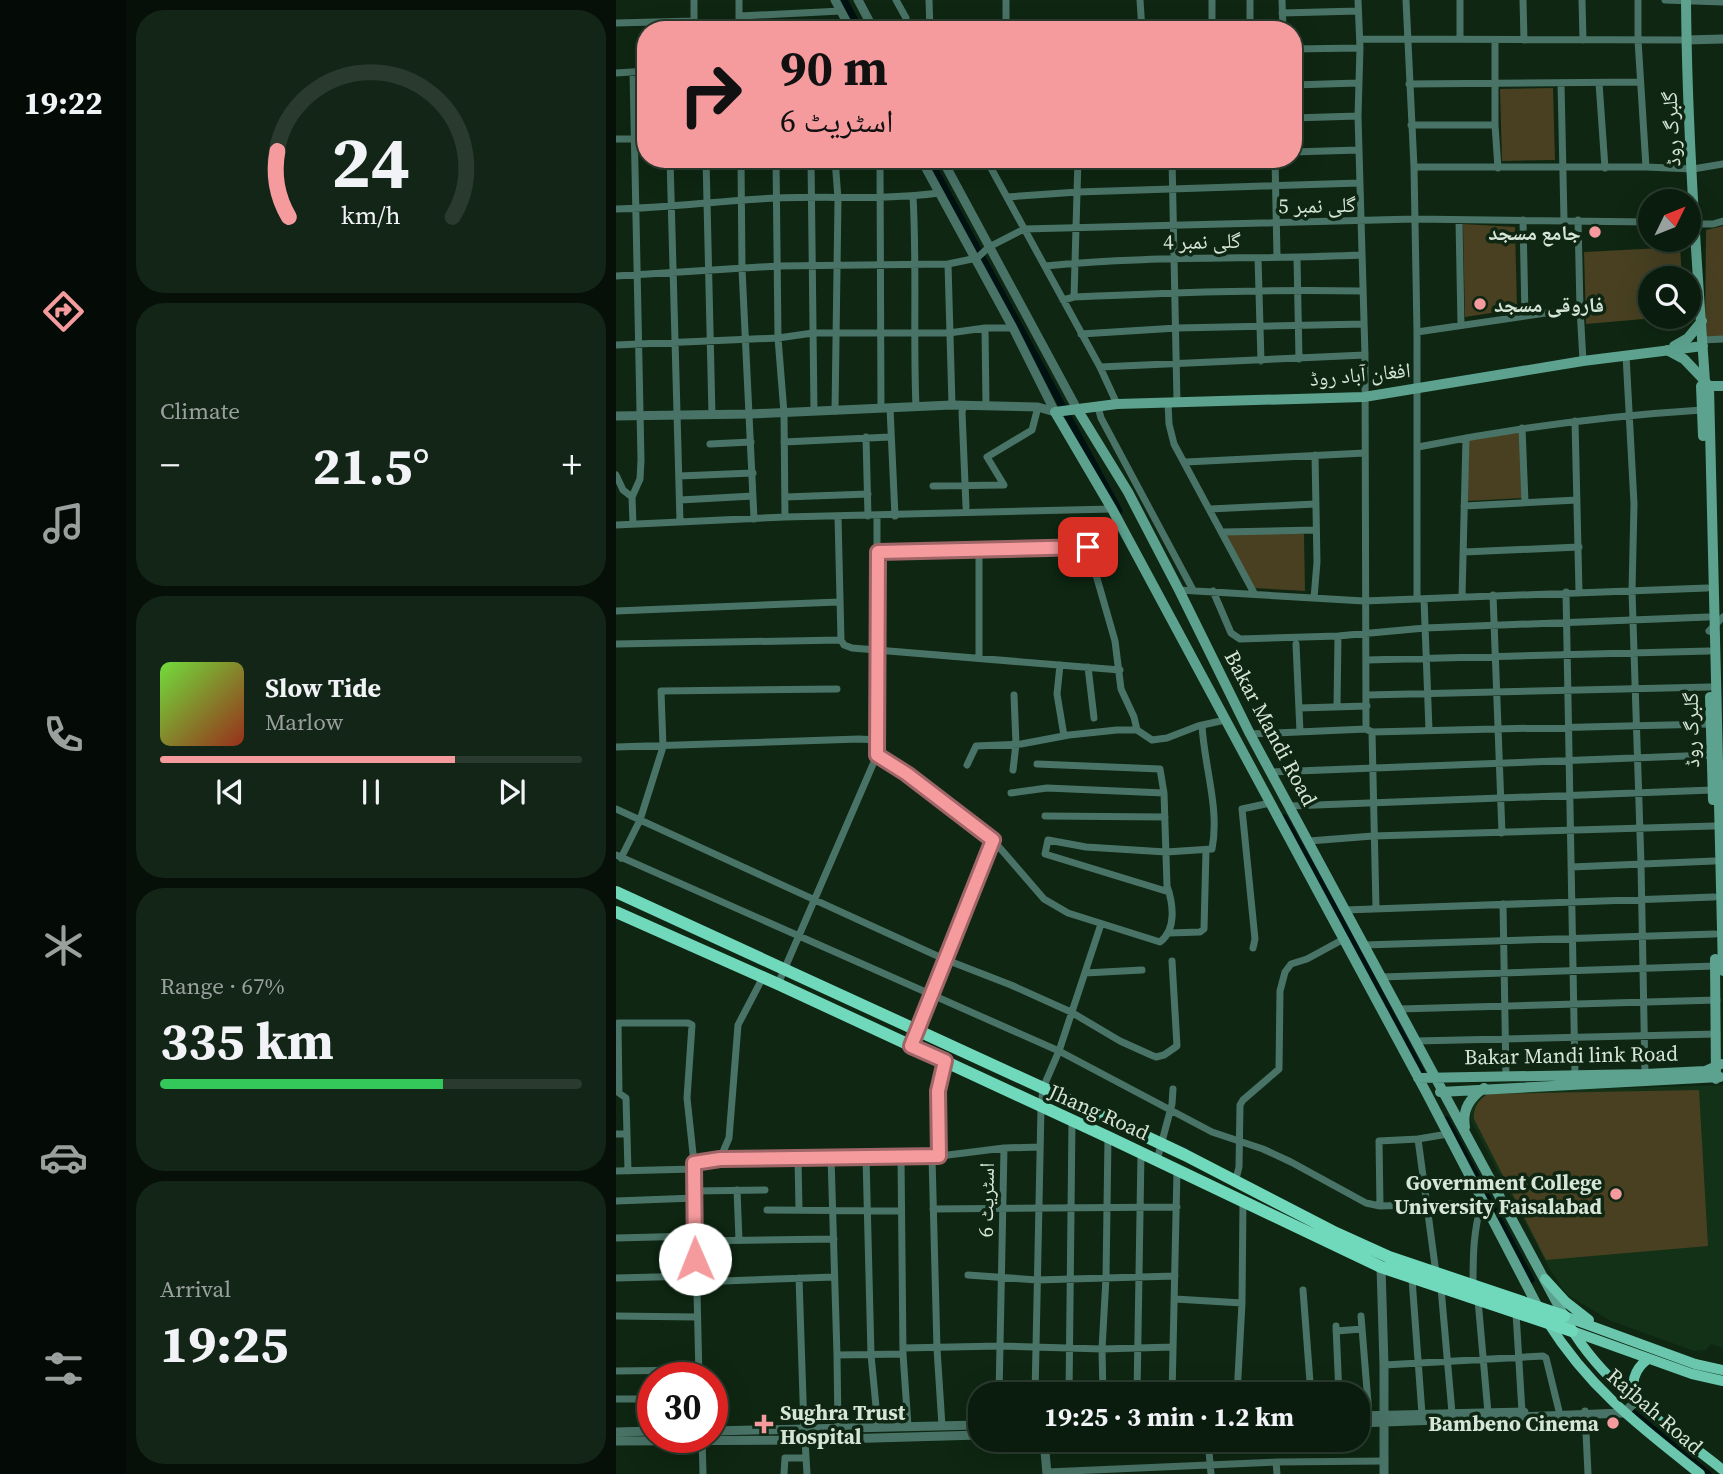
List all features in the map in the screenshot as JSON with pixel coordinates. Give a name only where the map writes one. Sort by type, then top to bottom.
[{"type":"highway","name":"Jhang Road","points":[[616,892],[1162,1145],[1237,1192],[1330,1244],[1412,1279],[1572,1331]]},
{"type":"highway","name":"Jhang Road","points":[[616,912],[763,977],[1177,1169],[1389,1257],[1564,1316]]},
{"type":"main road","name":"گلبرگ روڈ","points":[[1686,1],[1693,189]]},
{"type":"main road","name":"گلبرگ روڈ","points":[[1695,252],[1705,385],[1707,588],[1713,623],[1709,651],[1710,687],[1717,723],[1711,755],[1712,790],[1717,818],[1714,897],[1719,968]]},
{"type":"main road","points":[[1665,349],[1684,342],[1702,320]]},
{"type":"main road","name":"افغان آباد روڈ","points":[[1065,410],[1117,404],[1364,397],[1703,343]]},
{"type":"main road","points":[[1665,349],[1684,359],[1705,385],[1723,386]]},
{"type":"main road","points":[[1704,403],[1723,400]]},
{"type":"main road","name":"گلبرگ روڈ","points":[[1704,403],[1717,723],[1717,1034],[1720,1071]]},
{"type":"main road","points":[[1090,430],[1098,407]]},
{"type":"main road","name":"Bakar Mandi Road","points":[[1065,410],[1090,430],[1128,492],[1271,772],[1564,1316]]},
{"type":"main road","name":"Bakar Mandi Road","points":[[1065,410],[1112,509],[1538,1307]]},
{"type":"main road","points":[[1288,837],[1302,829]]},
{"type":"main road","name":"Bakar Mandi link Road","points":[[1418,1078],[1720,1071]]},
{"type":"main road","name":"Bakar Mandi link Road","points":[[1426,1093],[1720,1071]]},
{"type":"main road","points":[[1468,1135],[1464,1122],[1465,1109],[1472,1096],[1484,1088]]},
{"type":"main road","points":[[1545,1279],[1566,1302],[1605,1330]]},
{"type":"main road","name":"Rajbah Road","points":[[1538,1307],[1579,1367],[1621,1411],[1700,1474]]},
{"type":"main road","points":[[1564,1316],[1695,1364],[1723,1370]]},
{"type":"main road","name":"Rajbah Road","points":[[1564,1316],[1594,1361],[1635,1402],[1723,1470]]},
{"type":"main road","points":[[1572,1331],[1692,1374],[1723,1381]]},
{"type":"main road","points":[[1635,1402],[1632,1382],[1635,1373],[1648,1359]]},
{"type":"street","points":[[694,0],[694,21]]},
{"type":"street","points":[[739,0],[740,21]]},
{"type":"street","points":[[835,0],[846,21]]},
{"type":"street","points":[[858,0],[869,21]]},
{"type":"street","points":[[897,0],[906,21]]},
{"type":"street","points":[[929,0],[930,21]]},
{"type":"street","points":[[1006,0],[1006,21]]},
{"type":"street","points":[[1140,0],[1141,21]]},
{"type":"street","points":[[1212,0],[1212,21]]},
{"type":"street","points":[[1250,0],[1250,21]]},
{"type":"street","points":[[1282,0],[1282,21]]},
{"type":"street","points":[[1358,0],[1358,116],[1365,355],[1364,601],[1367,706],[1375,802],[1373,836],[1376,908]]},
{"type":"street","points":[[1406,0],[1414,167],[1421,599],[1425,628],[1429,730]]},
{"type":"street","points":[[1460,39],[1461,0]]},
{"type":"street","points":[[1523,0],[1524,40]]},
{"type":"street","points":[[1582,0],[1583,40]]},
{"type":"street","points":[[1638,0],[1646,167]]},
{"type":"street","points":[[1665,0],[1723,2]]},
{"type":"street","points":[[740,16],[841,11]]},
{"type":"street","points":[[1282,13],[1359,11]]},
{"type":"street","points":[[616,23],[637,24]]},
{"type":"street","points":[[1302,48],[1407,39],[1723,39]]},
{"type":"street","points":[[1495,40],[1498,168]]},
{"type":"street","points":[[633,72],[635,275],[641,416],[640,479],[632,497],[634,524]]},
{"type":"street","points":[[616,73],[637,72]]},
{"type":"street","points":[[1409,84],[1640,82]]},
{"type":"street","points":[[1302,85],[1358,83]]},
{"type":"street","points":[[1561,83],[1564,220]]},
{"type":"street","points":[[1599,83],[1605,168]]},
{"type":"street","points":[[1302,118],[1358,116]]},
{"type":"street","points":[[1411,125],[1495,125]]},
{"type":"street","points":[[616,139],[634,139]]},
{"type":"street","points":[[1302,152],[1359,150]]},
{"type":"street","points":[[1414,167],[1693,169],[1723,164]]},
{"type":"street","points":[[670,168],[680,522]]},
{"type":"street","points":[[706,168],[712,415]]},
{"type":"street","points":[[741,168],[742,269],[754,519]]},
{"type":"street","points":[[776,168],[778,338],[785,517]]},
{"type":"street","points":[[811,168],[814,411]]},
{"type":"street","points":[[835,411],[834,333],[838,199],[836,168]]},
{"type":"street","points":[[880,168],[885,408],[890,437],[895,516]]},
{"type":"street","name":"Bakar Mandi Road","points":[[926,168],[1013,328],[1065,410]]},
{"type":"street","name":"Bakar Mandi Road","points":[[946,168],[1065,410]]},
{"type":"street","points":[[991,168],[1100,367],[1117,404]]},
{"type":"street","points":[[1073,297],[1079,168]]},
{"type":"street","points":[[1173,168],[1177,363],[1171,435],[1254,593]]},
{"type":"street","points":[[1275,168],[1277,256]]},
{"type":"street","points":[[1007,197],[1078,192],[1360,183]]},
{"type":"street","points":[[616,209],[708,205],[776,198],[913,197],[939,193]]},
{"type":"street","points":[[913,197],[917,264],[913,334],[916,407]]},
{"type":"street","name":"گلی نمبر 5","points":[[616,276],[778,267],[948,264],[975,258],[1024,229],[1414,219],[1638,222]]},
{"type":"street","points":[[1459,219],[1461,325]]},
{"type":"street","points":[[1522,220],[1525,316]]},
{"type":"street","points":[[1578,220],[1583,361]]},
{"type":"street","points":[[1701,223],[1723,221]]},
{"type":"street","name":"گلی نمبر 4","points":[[1045,266],[1175,259],[1361,255]]},
{"type":"street","points":[[1258,258],[1261,361]]},
{"type":"street","points":[[1297,258],[1298,359]]},
{"type":"street","points":[[948,264],[952,405]]},
{"type":"street","points":[[1063,300],[1073,297],[1175,293],[1362,291]]},
{"type":"street","points":[[1417,332],[1580,308]]},
{"type":"street","points":[[1081,334],[1177,328],[1363,324]]},
{"type":"street","points":[[985,328],[986,406]]},
{"type":"street","points":[[616,345],[778,338],[813,333],[882,335],[1013,328]]},
{"type":"street","points":[[1703,343],[1723,339]]},
{"type":"street","points":[[1100,367],[1365,355]]},
{"type":"street","points":[[1626,355],[1633,504],[1632,591],[1642,864],[1645,1074]]},
{"type":"street","points":[[1418,447],[1522,428],[1704,403]]},
{"type":"street","points":[[616,416],[783,413],[952,405],[1065,410]]},
{"type":"street","points":[[964,405],[961,412],[966,507]]},
{"type":"street","points":[[933,486],[1004,485],[987,457],[1032,430],[1038,407]]},
{"type":"street","points":[[1098,407],[1101,418],[1193,590]]},
{"type":"street","points":[[1575,421],[1579,592]]},
{"type":"street","points":[[1522,428],[1525,502]]},
{"type":"street","points":[[784,442],[890,437]]},
{"type":"street","points":[[778,984],[877,755],[878,552],[868,495],[866,438]]},
{"type":"street","points":[[1462,597],[1466,438]]},
{"type":"street","points":[[710,444],[751,442]]},
{"type":"street","points":[[1186,462],[1365,453]]},
{"type":"street","points":[[1314,455],[1314,598]]},
{"type":"street","points":[[679,476],[752,473]]},
{"type":"street","points":[[616,475],[623,490],[632,497]]},
{"type":"street","points":[[785,497],[868,495]]},
{"type":"street","points":[[680,500],[753,496]]},
{"type":"street","points":[[1464,506],[1577,500]]},
{"type":"street","points":[[1210,509],[1315,504]]},
{"type":"street","points":[[616,524],[1112,509]]},
{"type":"street","points":[[838,517],[839,602],[841,640],[844,645],[1120,670]]},
{"type":"street","points":[[1223,532],[1316,530]]},
{"type":"street","points":[[878,552],[1088,547],[1115,641],[1121,689],[1137,730]]},
{"type":"street","points":[[1464,552],[1579,547]]},
{"type":"street","points":[[979,549],[979,658]]},
{"type":"street","points":[[1180,590],[1364,601],[1707,588]]},
{"type":"street","points":[[1213,591],[1231,633],[1240,639],[1634,620],[1713,623]]},
{"type":"street","points":[[1566,592],[1575,1076]]},
{"type":"street","points":[[1493,595],[1502,833]]},
{"type":"street","points":[[616,611],[839,602]]},
{"type":"street","points":[[1337,707],[1338,635]]},
{"type":"street","points":[[616,644],[841,640]]},
{"type":"street","points":[[1296,644],[1300,732]]},
{"type":"street","points":[[1367,660],[1709,651]]},
{"type":"street","points":[[1060,664],[1056,694],[1064,736]]},
{"type":"street","points":[[1088,667],[1094,718]]},
{"type":"street","points":[[1367,695],[1710,687]]},
{"type":"street","points":[[837,689],[661,691],[663,747],[640,820],[619,857],[1059,1051],[1212,1132],[1291,1162],[1366,1203],[1380,1206],[1482,1203],[1473,1249],[1473,1286]]},
{"type":"street","points":[[1013,770],[1016,744],[1014,695]]},
{"type":"street","points":[[1299,708],[1367,706]]},
{"type":"street","points":[[967,765],[976,746],[1016,744],[1116,730],[1137,730],[1152,740],[1225,720]]},
{"type":"street","points":[[1251,734],[1717,723]]},
{"type":"street","points":[[1169,892],[1045,854],[1048,840],[1086,847],[1166,852],[1206,850],[1213,847],[1213,803],[1209,770],[1203,751],[1202,725]]},
{"type":"street","points":[[616,747],[859,738],[877,740]]},
{"type":"street","points":[[877,755],[907,774],[993,840],[1044,899],[1068,913],[1160,942],[1171,928],[1164,793],[1160,769],[1037,764]]},
{"type":"street","points":[[1271,772],[1711,755]]},
{"type":"street","points":[[1011,793],[1047,788],[1164,793]]},
{"type":"street","points":[[1290,806],[1712,790]]},
{"type":"street","points":[[1253,948],[1255,939],[1242,809],[1270,803]]},
{"type":"street","points":[[616,809],[944,959],[1071,1012],[1156,1057],[1177,1046],[1172,961]]},
{"type":"street","points":[[1045,816],[1165,817]]},
{"type":"street","points":[[1309,841],[1373,836],[1640,828],[1717,818]]},
{"type":"street","points":[[911,1046],[915,1029],[993,840]]},
{"type":"street","points":[[1169,933],[1200,932],[1204,929],[1206,850]]},
{"type":"street","points":[[1572,867],[1714,861]]},
{"type":"street","points":[[1345,909],[1714,897]]},
{"type":"street","points":[[1503,904],[1506,1077]]},
{"type":"street","points":[[1035,1382],[1043,1088],[1059,1051],[1101,924]]},
{"type":"street","points":[[1364,945],[1715,934]]},
{"type":"street","points":[[1238,1382],[1242,1304],[1237,1192],[1240,1105],[1279,1069],[1280,991],[1285,972],[1291,964],[1307,959],[1342,940]]},
{"type":"street","points":[[1382,977],[1719,968]]},
{"type":"street","points":[[1085,974],[1142,970]]},
{"type":"street","points":[[720,1159],[729,1138],[738,1025],[763,977]]},
{"type":"street","points":[[1399,1009],[1717,1000]]},
{"type":"street","points":[[628,1171],[626,1098],[618,1094],[618,1023],[688,1023],[692,1025],[687,1098],[694,1166],[699,1362]]},
{"type":"street","points":[[1416,1041],[1717,1034]]},
{"type":"street","points":[[942,1426],[933,1209],[938,1091],[945,1061]]},
{"type":"street","points":[[1157,1160],[1173,1089]]},
{"type":"street","points":[[1069,1382],[1072,1120]]},
{"type":"street","points":[[616,1134],[626,1134]]},
{"type":"street","points":[[1380,1206],[1379,1141],[1448,1134]]},
{"type":"street","points":[[1103,1382],[1108,1137]]},
{"type":"street","points":[[1418,1139],[1436,1274]]},
{"type":"street","points":[[1004,1148],[1040,1147]]},
{"type":"street","name":"اسٹریٹ 6","points":[[616,1171],[694,1166],[720,1159],[936,1157],[1004,1148],[999,1382]]},
{"type":"street","points":[[1137,1382],[1141,1152]]},
{"type":"street","points":[[831,1157],[838,1428]]},
{"type":"street","points":[[866,1157],[872,1355],[878,1427]]},
{"type":"street","points":[[901,1157],[903,1351],[908,1426]]},
{"type":"street","points":[[798,1158],[799,1210]]},
{"type":"street","points":[[1172,1382],[1177,1169]]},
{"type":"street","points":[[616,1201],[765,1190]]},
{"type":"street","points":[[737,1191],[739,1240]]},
{"type":"street","points":[[933,1209],[1177,1208]]},
{"type":"street","points":[[767,1210],[901,1211]]},
{"type":"street","points":[[616,1238],[834,1239]]},
{"type":"street","points":[[1381,1267],[1384,1474]]},
{"type":"street","points":[[968,1275],[1037,1280],[1175,1276]]},
{"type":"street","points":[[616,1278],[834,1277]]},
{"type":"street","points":[[799,1279],[804,1429]]},
{"type":"street","points":[[1412,1279],[1422,1414]]},
{"type":"street","points":[[1441,1288],[1452,1413]]},
{"type":"street","points":[[1303,1290],[1310,1382]]},
{"type":"street","points":[[1175,1299],[1242,1304]]},
{"type":"street","points":[[1478,1300],[1488,1413]]},
{"type":"street","points":[[1516,1313],[1522,1412]]},
{"type":"street","points":[[616,1316],[697,1317]]},
{"type":"street","points":[[1361,1316],[1366,1382]]},
{"type":"street","points":[[1338,1382],[1336,1329],[1362,1329]]},
{"type":"street","points":[[837,1354],[872,1355],[1000,1346],[1173,1348]]},
{"type":"street","points":[[1384,1365],[1545,1356],[1559,1411]]},
{"type":"street","points":[[616,1371],[637,1372]]},
{"type":"street","points":[[616,1399],[637,1399]]},
{"type":"street","points":[[1370,1415],[1384,1419],[1585,1413],[1621,1411],[1635,1402]]},
{"type":"street","points":[[1370,1421],[1422,1414],[1559,1411],[1585,1413]]},
{"type":"street","points":[[1585,1413],[1588,1474]]},
{"type":"street","points":[[728,1431],[968,1425]]},
{"type":"street","points":[[616,1432],[637,1432]]},
{"type":"street","points":[[728,1439],[805,1440],[968,1434]]},
{"type":"street","points":[[805,1440],[807,1474]]},
{"type":"street","points":[[616,1441],[637,1441]]},
{"type":"street","points":[[1045,1452],[1047,1473],[1210,1464],[1384,1461]]},
{"type":"street","points":[[1209,1452],[1211,1474]]},
{"type":"street","points":[[702,1453],[703,1474]]},
{"type":"street","points":[[784,1474],[785,1458],[806,1458]]},
{"type":"street","points":[[1276,1462],[1277,1474]]},
{"type":"street","points":[[1345,1463],[1346,1474]]},
{"type":"shaded area","points":[[1553,88],[1555,160],[1502,161],[1500,89]]},
{"type":"shaded area","points":[[1463,224],[1515,227],[1517,309],[1465,317]]},
{"type":"shaded area","points":[[1723,226],[1723,338],[1705,339],[1706,230]]},
{"type":"shaded area","points":[[1638,249],[1638,252],[1680,252],[1681,266],[1638,266],[1638,320],[1586,324],[1584,252]]},
{"type":"shaded area","points":[[1520,432],[1523,498],[1467,501],[1469,440]]},
{"type":"shaded area","points":[[1223,530],[1304,534],[1305,591],[1253,588]]},
{"type":"shaded area","name":"Government College University Faisalabad","points":[[1723,1085],[1723,1348],[1711,1344],[1706,1350],[1694,1351],[1611,1321],[1566,1294],[1549,1268],[1471,1121],[1471,1110],[1475,1102],[1489,1092]]},
{"type":"shaded area","name":"Government College University Faisalabad","points":[[1699,1090],[1708,1246],[1546,1260],[1474,1119],[1475,1108],[1481,1099],[1487,1094]]},
{"type":"waterway","points":[[844,0],[855,21]]},
{"type":"waterway","points":[[934,168],[1119,511]]},
{"type":"waterway","points":[[1284,818],[1421,1072]]},
{"type":"waterway","points":[[1446,1120],[1531,1280]]},
{"type":"waterway","points":[[1632,1412],[1708,1474]]},
{"type":"place","name":"جامع مسجد","points":[[1595,232]]},
{"type":"place","name":"فاروقی مسجد","points":[[1480,304]]},
{"type":"place","name":"Government College University Faisalabad","points":[[1616,1194]]},
{"type":"place","name":"Bambeno Cinema","points":[[1613,1423]]},
{"type":"place","name":"Sughra Trust Hospital","points":[[764,1424]]},
{"type":"route","points":[[695,1259],[694,1163],[720,1159],[939,1156],[938,1091],[945,1061],[911,1046],[915,1029],[993,840],[907,774],[877,755],[878,552],[1088,547]]}]
